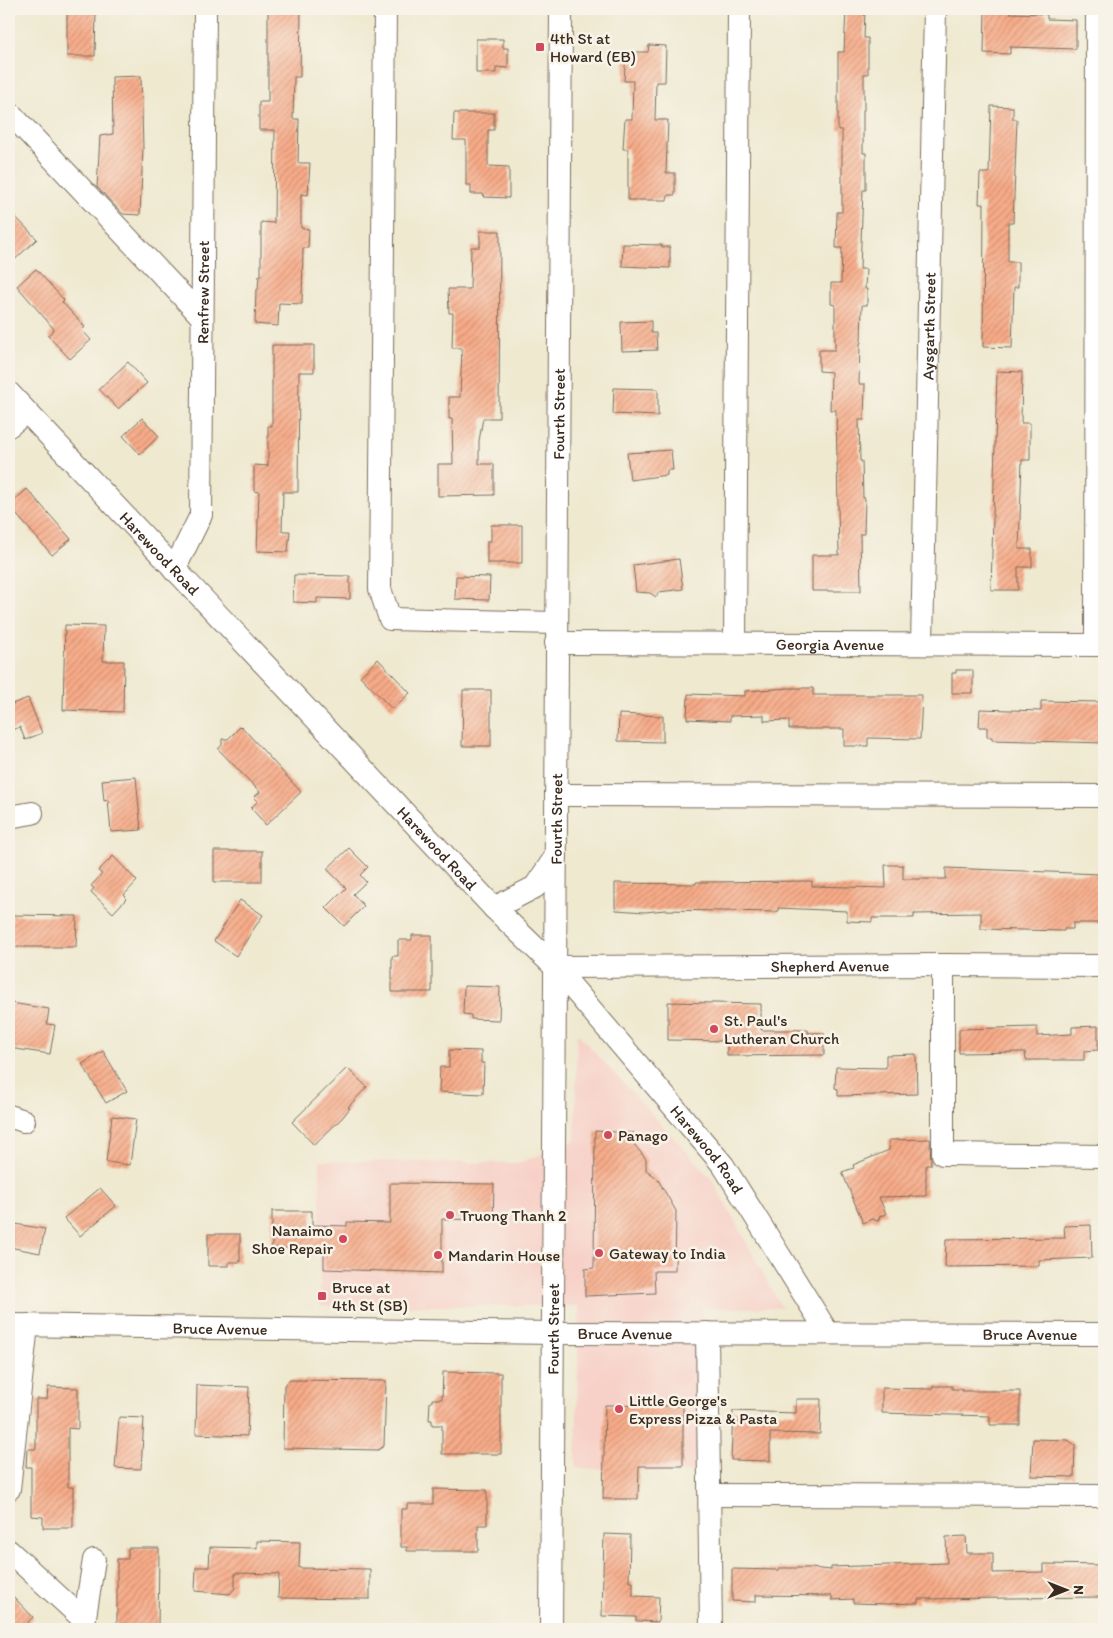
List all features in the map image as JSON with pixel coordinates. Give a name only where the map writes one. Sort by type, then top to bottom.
[{"type":"street","name":"Renfrew Street","points":[[174,570],[201,515],[205,9]]},
{"type":"street","name":"Georgia Avenue","points":[[385,9],[380,589],[390,619],[557,633],[735,644],[1100,645]]},
{"type":"street","name":"Fourth Street","points":[[551,1629],[561,9]]},
{"type":"street","points":[[735,644],[739,9]]},
{"type":"street","name":"Aysgarth Street","points":[[922,644],[935,9]]},
{"type":"street","points":[[1097,9],[1100,645]]},
{"type":"street","points":[[9,112],[202,317]]},
{"type":"street","name":"Harewood Road","points":[[9,393],[494,908],[555,967],[724,1165],[828,1333]]},
{"type":"street","points":[[9,426],[26,412]]},
{"type":"street","points":[[556,795],[1104,796]]},
{"type":"street","points":[[9,817],[32,813]]},
{"type":"street","points":[[494,908],[535,887],[556,856]]},
{"type":"street","points":[[943,965],[943,1154],[1104,1156]]},
{"type":"street","name":"Shepherd Avenue","points":[[555,967],[1104,966]]},
{"type":"street","name":"Bruce Avenue","points":[[9,1489],[18,1325],[553,1333],[1104,1334]]},
{"type":"street","points":[[707,1333],[711,1629]]},
{"type":"street","points":[[710,1495],[1104,1496]]},
{"type":"street","points":[[9,1551],[84,1625]]},
{"type":"street","points":[[84,1625],[94,1560]]},
{"type":"shaded area","points":[[577,1033],[712,1179],[782,1308],[702,1308],[702,1473],[576,1468],[579,1306],[320,1306],[320,1161],[518,1163],[575,1141]]},
{"type":"building","points":[[67,9],[96,9],[95,56],[67,56]]},
{"type":"building","points":[[268,9],[301,9],[300,77],[294,77],[293,119],[299,119],[298,163],[310,163],[308,195],[301,194],[301,228],[309,229],[308,248],[303,248],[302,304],[279,303],[278,326],[255,324],[256,290],[258,290],[259,276],[261,276],[261,222],[274,223],[275,130],[259,130],[259,102],[268,102]]},
{"type":"building","points":[[846,9],[865,9],[864,38],[868,38],[868,74],[864,74],[863,110],[863,153],[866,153],[866,190],[863,190],[860,269],[866,269],[865,289],[867,289],[867,305],[862,305],[859,384],[865,384],[864,420],[859,420],[860,461],[862,461],[863,498],[865,498],[864,534],[860,534],[861,591],[812,591],[812,555],[839,555],[836,410],[830,410],[831,372],[819,371],[819,350],[835,350],[835,305],[831,304],[831,283],[841,283],[842,248],[836,248],[837,212],[842,212],[842,130],[838,130],[838,52],[844,52]]},
{"type":"building","points":[[985,9],[1010,9],[1010,13],[1047,14],[1047,19],[1076,20],[1076,49],[1010,47],[1010,54],[984,53]]},
{"type":"building","points":[[476,39],[503,39],[503,48],[508,48],[508,68],[496,67],[496,73],[476,73]]},
{"type":"building","points":[[649,45],[666,46],[665,82],[656,82],[655,120],[668,120],[666,173],[675,173],[675,195],[668,195],[667,200],[628,200],[628,149],[623,149],[625,119],[632,119],[633,81],[624,81],[626,52],[648,52]]},
{"type":"building","points":[[141,76],[143,148],[140,215],[123,214],[97,187],[100,136],[113,134],[112,77]]},
{"type":"building","points":[[991,106],[1013,107],[1013,119],[1017,119],[1013,223],[1008,223],[1008,262],[1018,262],[1018,287],[1014,287],[1012,348],[983,347],[984,204],[979,204],[980,173],[989,173]]},
{"type":"building","points":[[454,113],[494,113],[494,130],[488,130],[488,166],[509,167],[509,198],[484,197],[483,194],[471,194],[471,185],[466,185],[466,140],[453,140]]},
{"type":"building","points":[[9,210],[37,239],[9,265]]},
{"type":"building","points":[[480,231],[500,231],[499,418],[483,418],[479,441],[479,464],[494,464],[494,495],[438,496],[438,464],[453,464],[452,419],[449,419],[449,397],[460,397],[462,348],[452,348],[453,313],[449,313],[448,289],[470,289],[471,247],[480,247]]},
{"type":"building","points":[[623,244],[670,247],[670,268],[622,266]]},
{"type":"building","points":[[36,269],[85,327],[82,330],[91,340],[70,359],[48,336],[54,329],[17,286]]},
{"type":"building","points":[[651,321],[651,333],[656,333],[657,350],[622,351],[621,322]]},
{"type":"building","points":[[272,345],[314,345],[314,372],[299,372],[298,492],[283,492],[282,531],[290,531],[288,552],[257,551],[259,492],[254,491],[254,465],[268,466],[268,426],[272,426]]},
{"type":"building","points":[[128,362],[147,383],[118,409],[99,389]]},
{"type":"building","points":[[997,371],[1022,372],[1021,423],[1030,423],[1030,460],[1022,460],[1019,549],[1032,549],[1032,567],[1018,567],[1018,590],[991,590]]},
{"type":"building","points":[[614,388],[658,389],[658,416],[613,414]]},
{"type":"building","points":[[142,418],[159,436],[140,454],[123,436]]},
{"type":"building","points":[[671,450],[673,470],[667,470],[667,475],[630,480],[627,453]]},
{"type":"building","points":[[27,489],[71,539],[52,555],[9,506]]},
{"type":"building","points":[[491,525],[522,525],[522,563],[487,563],[487,541],[491,541]]},
{"type":"building","points":[[679,559],[683,589],[659,592],[656,597],[650,593],[636,592],[633,565]]},
{"type":"building","points":[[294,575],[350,576],[350,599],[317,598],[317,603],[293,602]]},
{"type":"building","points":[[456,576],[490,577],[489,600],[455,599]]},
{"type":"building","points":[[65,625],[104,626],[103,661],[124,661],[123,712],[63,710]]},
{"type":"building","points":[[378,659],[410,693],[392,709],[360,676]]},
{"type":"building","points":[[956,670],[973,670],[973,693],[952,693],[952,673],[956,673]]},
{"type":"building","points":[[813,688],[813,695],[922,695],[920,739],[868,738],[868,746],[844,746],[844,729],[789,729],[789,720],[764,721],[764,715],[730,716],[730,721],[687,719],[688,694],[745,696],[745,691]]},
{"type":"building","points":[[463,690],[491,690],[491,746],[462,746]]},
{"type":"building","points":[[28,698],[42,733],[25,740],[20,727],[9,731],[9,705]]},
{"type":"building","points":[[1041,701],[1103,702],[1104,743],[992,740],[992,737],[987,737],[987,727],[979,727],[980,709],[1041,711]]},
{"type":"building","points":[[619,714],[663,716],[663,742],[618,741]]},
{"type":"building","points":[[241,726],[301,792],[266,825],[251,808],[258,801],[254,797],[260,792],[218,749],[222,745],[222,739],[228,739]]},
{"type":"building","points":[[136,777],[141,830],[111,832],[108,800],[104,801],[102,780]]},
{"type":"building","points":[[349,848],[368,867],[360,875],[366,882],[353,894],[364,906],[344,926],[326,908],[346,888],[327,869]]},
{"type":"building","points":[[214,851],[262,851],[262,882],[214,882]]},
{"type":"building","points":[[113,856],[137,881],[124,895],[127,898],[113,913],[91,892],[94,888],[91,886],[102,874],[98,871]]},
{"type":"building","points":[[885,865],[903,865],[903,879],[946,879],[946,868],[1100,874],[1100,887],[1104,886],[1104,923],[1073,923],[1073,929],[1064,929],[1064,931],[981,929],[981,913],[914,914],[914,918],[872,918],[872,922],[847,921],[847,911],[778,908],[778,912],[665,910],[645,912],[616,910],[615,907],[615,883],[696,884],[696,882],[812,881],[812,886],[886,888]]},
{"type":"building","points":[[240,900],[263,915],[236,956],[214,941]]},
{"type":"building","points":[[12,915],[77,916],[76,947],[12,947]]},
{"type":"building","points":[[412,935],[432,935],[432,992],[392,992],[392,956],[398,956],[398,940],[412,940]]},
{"type":"building","points":[[464,986],[500,987],[499,1020],[471,1019],[471,1015],[463,1014]]},
{"type":"building","name":"St. Paul's Lutheran Church","points":[[668,1002],[761,1004],[761,1030],[808,1030],[808,1033],[824,1033],[824,1055],[727,1056],[727,1041],[668,1040]]},
{"type":"building","points":[[11,1003],[49,1009],[47,1024],[55,1025],[50,1054],[9,1048]]},
{"type":"building","points":[[1098,1026],[1098,1050],[1084,1051],[1084,1060],[1026,1060],[1025,1052],[959,1053],[959,1029],[1037,1027],[1037,1036],[1072,1034],[1072,1027]]},
{"type":"building","points":[[449,1050],[481,1051],[481,1063],[484,1063],[483,1094],[439,1092],[440,1067],[449,1067]]},
{"type":"building","points":[[103,1051],[127,1091],[106,1103],[82,1064]]},
{"type":"building","points":[[916,1054],[917,1094],[838,1096],[838,1089],[835,1088],[836,1067],[886,1068],[886,1055]]},
{"type":"building","points":[[347,1068],[367,1087],[348,1107],[350,1108],[342,1118],[314,1145],[292,1122]]},
{"type":"building","points":[[112,1116],[136,1119],[130,1165],[106,1162]]},
{"type":"building","points":[[595,1131],[634,1133],[634,1144],[646,1159],[646,1170],[657,1178],[676,1211],[675,1271],[654,1271],[655,1293],[585,1296],[585,1269],[594,1268]]},
{"type":"building","points":[[930,1139],[931,1165],[926,1165],[926,1196],[879,1197],[886,1214],[880,1216],[878,1221],[872,1219],[863,1223],[842,1172],[854,1168],[853,1165],[889,1150],[889,1140]]},
{"type":"building","points":[[390,1183],[494,1184],[493,1220],[442,1219],[442,1273],[324,1269],[324,1253],[292,1253],[292,1248],[272,1248],[272,1211],[312,1211],[312,1225],[347,1226],[347,1222],[390,1223]]},
{"type":"building","points":[[100,1188],[116,1206],[80,1236],[64,1218]]},
{"type":"building","points":[[9,1223],[45,1229],[40,1253],[9,1247]]},
{"type":"building","points":[[1091,1225],[1092,1258],[1039,1260],[1039,1266],[945,1267],[946,1239],[1065,1238],[1064,1226]]},
{"type":"building","points":[[208,1234],[240,1234],[240,1262],[229,1262],[229,1266],[208,1266]]},
{"type":"building","points":[[443,1372],[501,1373],[501,1454],[442,1454],[442,1425],[432,1425],[432,1420],[429,1420],[430,1402],[432,1402],[432,1399],[442,1399]]},
{"type":"building","points":[[290,1380],[386,1381],[384,1446],[378,1450],[283,1448],[284,1385]]},
{"type":"building","points":[[197,1385],[249,1387],[247,1436],[196,1434]]},
{"type":"building","points":[[933,1386],[952,1386],[952,1389],[962,1389],[962,1391],[1020,1391],[1020,1425],[990,1425],[990,1416],[882,1413],[882,1388],[933,1389]]},
{"type":"building","points":[[48,1387],[78,1388],[78,1429],[68,1428],[68,1487],[73,1487],[73,1528],[43,1528],[43,1517],[31,1516],[31,1467],[26,1467],[27,1449],[36,1449],[36,1399],[47,1399]]},
{"type":"building","points":[[796,1399],[821,1399],[820,1434],[770,1433],[770,1461],[731,1460],[733,1411],[796,1413]]},
{"type":"building","points":[[605,1405],[683,1406],[683,1466],[639,1466],[638,1499],[603,1499]]},
{"type":"building","points":[[119,1417],[144,1418],[141,1469],[115,1468]]},
{"type":"building","points":[[1033,1439],[1068,1440],[1075,1445],[1074,1477],[1031,1476]]},
{"type":"building","points":[[433,1489],[487,1490],[487,1525],[478,1525],[478,1551],[407,1551],[407,1547],[401,1547],[401,1509],[407,1509],[407,1504],[433,1504]]},
{"type":"building","points":[[604,1534],[630,1535],[629,1582],[633,1582],[633,1596],[659,1597],[658,1622],[636,1621],[636,1617],[602,1616]]},
{"type":"building","points":[[966,1536],[967,1553],[993,1553],[993,1573],[1044,1572],[1044,1564],[1104,1565],[1104,1597],[918,1599],[918,1603],[887,1604],[853,1603],[853,1599],[832,1600],[832,1596],[756,1595],[756,1602],[732,1601],[732,1569],[779,1570],[779,1568],[811,1568],[831,1570],[831,1567],[947,1563],[946,1537]]},
{"type":"building","points":[[257,1541],[300,1542],[299,1568],[370,1569],[370,1599],[278,1598],[279,1574],[235,1573],[235,1588],[230,1594],[195,1591],[196,1567],[209,1567],[210,1547],[257,1548]]},
{"type":"building","points":[[128,1548],[159,1548],[158,1629],[117,1627],[117,1559],[128,1559]]},
{"type":"building","points":[[9,1592],[33,1617],[21,1629],[9,1629]]},
{"type":"place","name":"4th St at Howard (EB)","points":[[540,47]]},
{"type":"place","name":"St. Paul's Lutheran Church","points":[[714,1029]]},
{"type":"place","name":"Panago","points":[[608,1135]]},
{"type":"place","name":"Truong Thanh 2","points":[[450,1215]]},
{"type":"place","name":"Nanaimo Shoe Repair","points":[[343,1239]]},
{"type":"place","name":"Gateway to India","points":[[599,1253]]},
{"type":"place","name":"Mandarin House","points":[[438,1255]]},
{"type":"place","name":"Bruce at 4th St (SB)","points":[[322,1296]]},
{"type":"place","name":"Little George's Express Pizza & Pasta","points":[[619,1409]]}]
